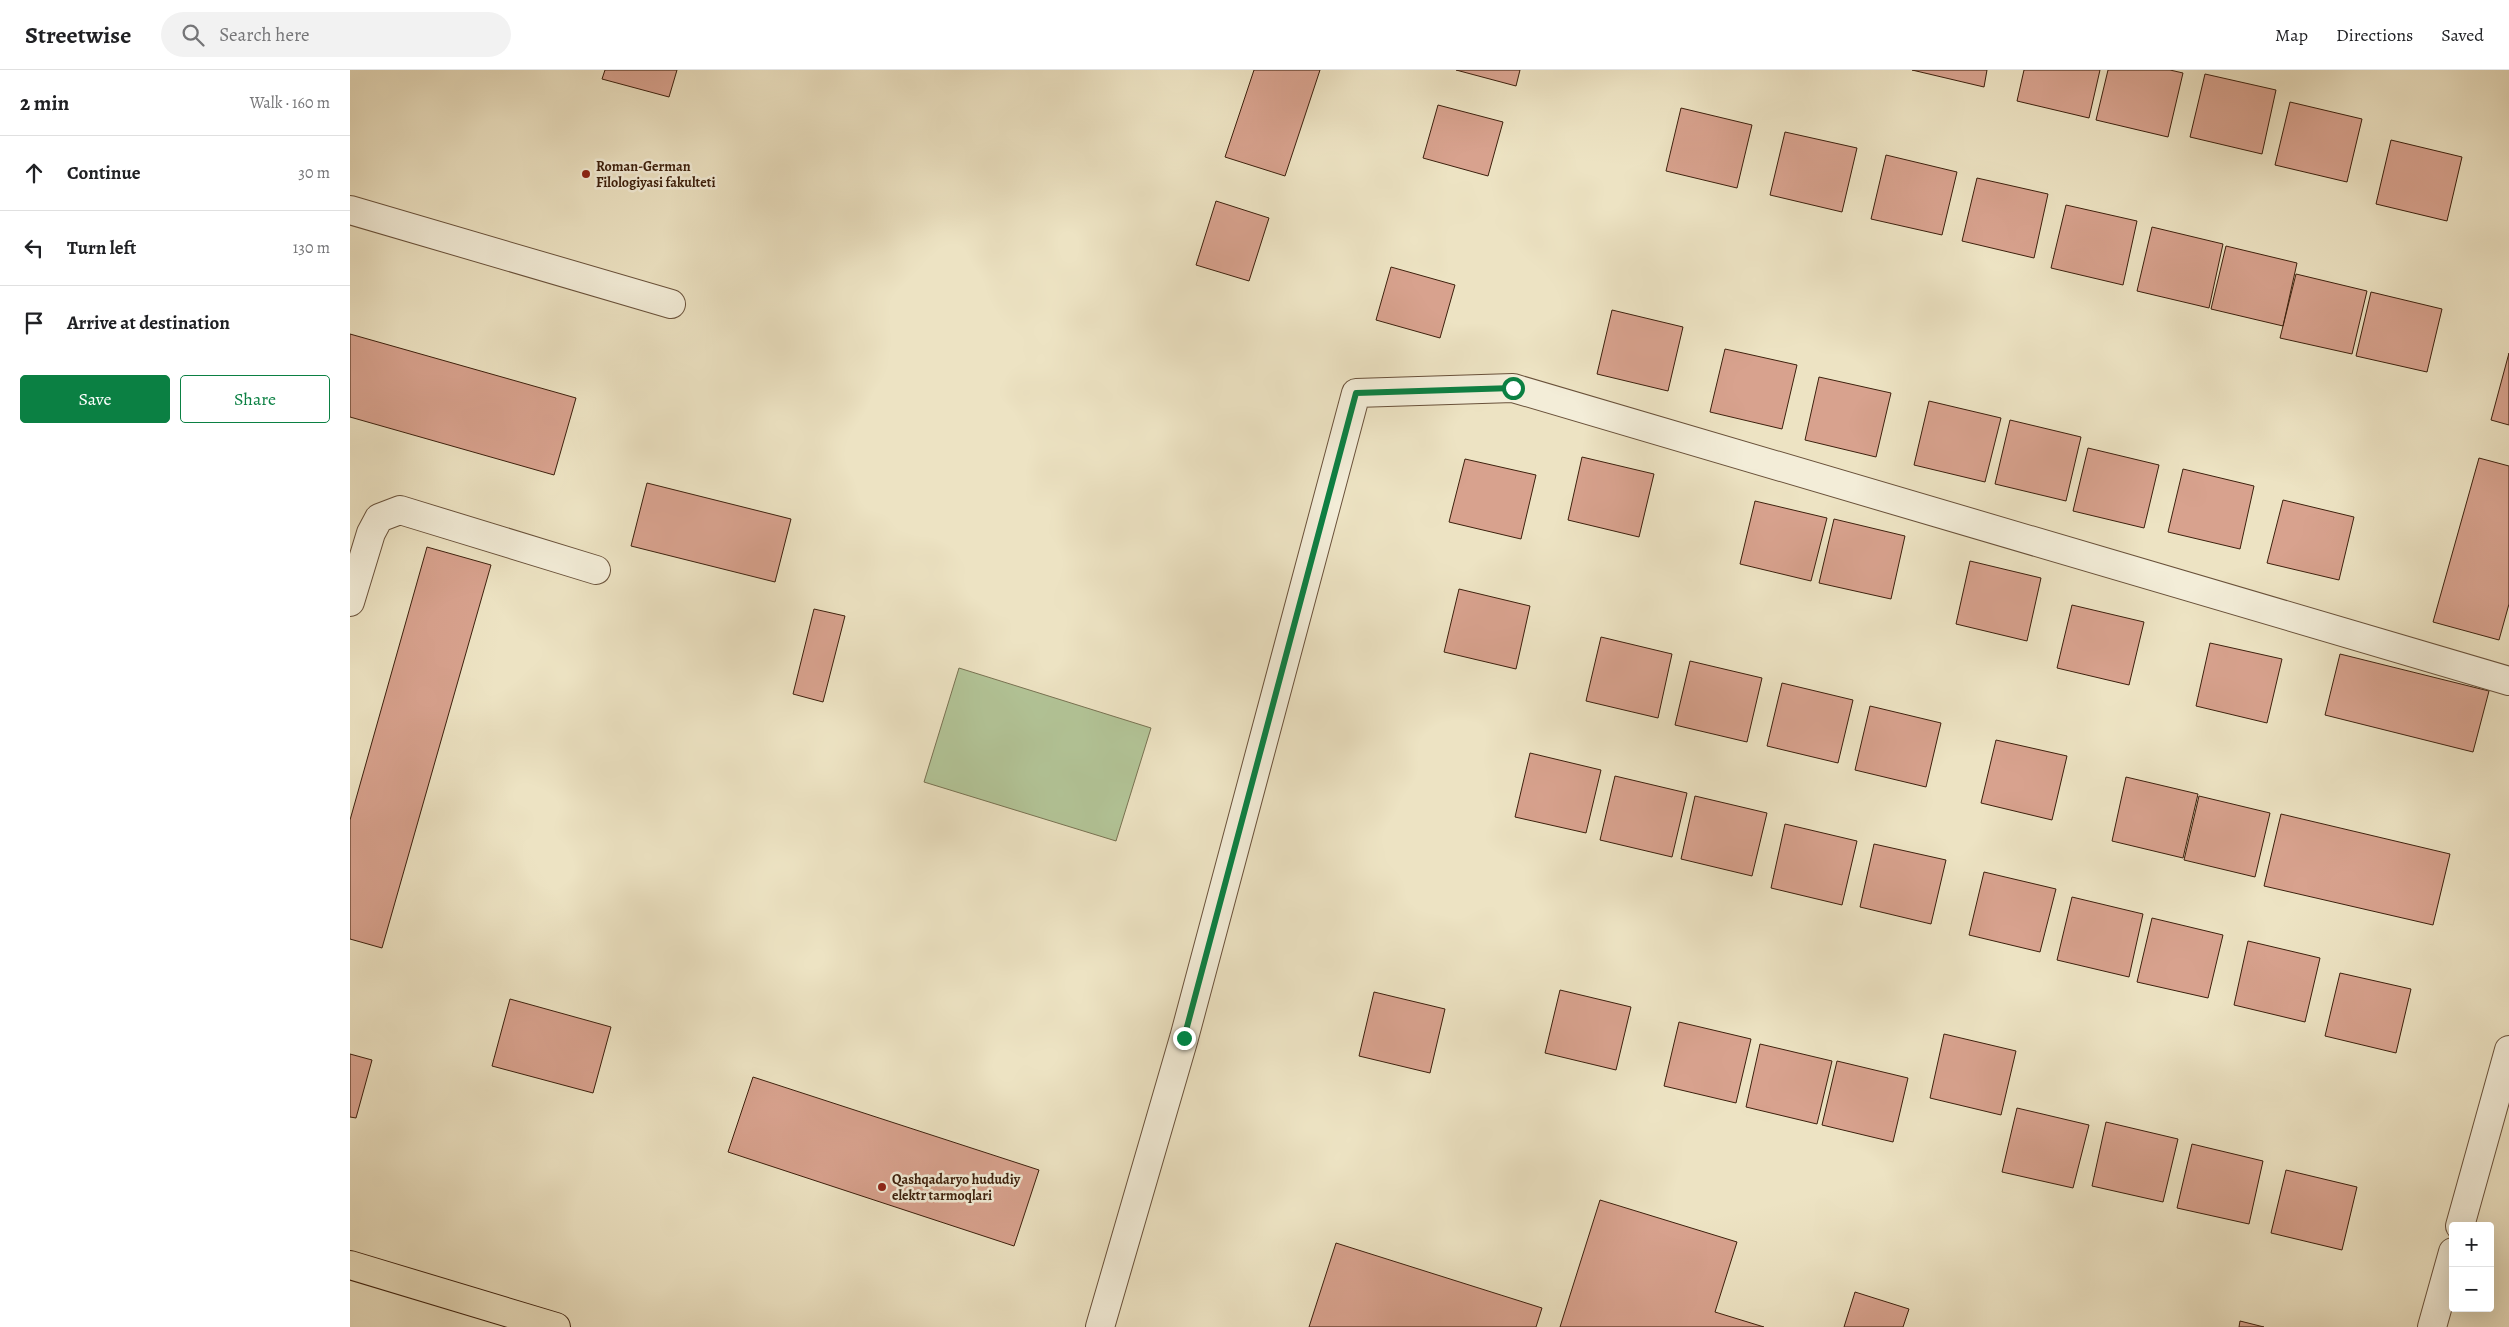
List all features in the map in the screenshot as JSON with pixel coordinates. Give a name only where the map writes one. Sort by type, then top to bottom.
[{"type":"main road","points":[[350,1265],[556,1327]]},
{"type":"street","points":[[350,210],[670,304]]},
{"type":"street","points":[[1100,1327],[1184,1038],[1356,393],[1513,388],[2509,681]]},
{"type":"street","points":[[350,602],[371,533],[378,518],[400,510],[596,570]]},
{"type":"street","points":[[2461,1222],[2509,1050]]},
{"type":"street","points":[[2432,1327],[2449,1266]]},
{"type":"green space","points":[[959,668],[1151,728],[1116,841],[924,782]]},
{"type":"building","points":[[605,70],[677,70],[669,97],[602,79]]},
{"type":"building","points":[[1254,70],[1320,70],[1285,176],[1225,157]]},
{"type":"building","points":[[1456,70],[1520,70],[1516,86]]},
{"type":"building","points":[[1912,70],[1987,70],[1984,87]]},
{"type":"building","points":[[2024,70],[2100,70],[2089,118],[2017,101]]},
{"type":"building","points":[[2108,70],[2170,70],[2183,73],[2168,137],[2096,120]]},
{"type":"building","points":[[2205,74],[2276,90],[2262,154],[2190,137]]},
{"type":"building","points":[[2290,102],[2362,119],[2347,182],[2275,165]]},
{"type":"building","points":[[1438,105],[1503,122],[1488,176],[1423,158]]},
{"type":"building","points":[[1681,108],[1752,125],[1737,188],[1666,171]]},
{"type":"building","points":[[1785,132],[1857,148],[1842,212],[1770,195]]},
{"type":"building","points":[[2391,140],[2462,157],[2447,221],[2376,204]]},
{"type":"building","points":[[1886,155],[1957,172],[1942,235],[1871,219]]},
{"type":"building","points":[[1977,178],[2048,194],[2034,258],[1962,241]]},
{"type":"building","points":[[1216,201],[1269,218],[1249,281],[1196,265]]},
{"type":"building","points":[[2066,205],[2137,221],[2123,285],[2051,268]]},
{"type":"building","points":[[2152,227],[2223,244],[2209,308],[2137,291]]},
{"type":"building","points":[[2226,246],[2297,263],[2283,326],[2211,309]]},
{"type":"building","points":[[1391,267],[1455,285],[1440,338],[1376,320]]},
{"type":"building","points":[[2296,274],[2367,291],[2352,354],[2280,338]]},
{"type":"building","points":[[2371,292],[2442,309],[2427,372],[2356,356]]},
{"type":"building","points":[[1612,310],[1683,327],[1668,391],[1597,374]]},
{"type":"building","points":[[350,334],[576,398],[554,475],[350,417]]},
{"type":"building","points":[[1725,349],[1797,365],[1782,429],[1710,412]]},
{"type":"building","points":[[2509,353],[2509,425],[2491,420]]},
{"type":"building","points":[[1819,377],[1891,393],[1876,457],[1805,440]]},
{"type":"building","points":[[1929,401],[2001,418],[1985,482],[1914,465]]},
{"type":"building","points":[[2010,420],[2081,437],[2066,501],[1995,484]]},
{"type":"building","points":[[2088,448],[2159,465],[2144,528],[2073,511]]},
{"type":"building","points":[[1582,457],[1654,474],[1639,537],[1568,520]]},
{"type":"building","points":[[2479,458],[2509,466],[2509,604],[2499,640],[2433,622]]},
{"type":"building","points":[[1465,459],[1536,475],[1521,539],[1449,522]]},
{"type":"building","points":[[2183,469],[2254,486],[2240,549],[2168,532]]},
{"type":"building","points":[[647,483],[791,519],[775,582],[631,546]]},
{"type":"building","points":[[2283,500],[2354,517],[2339,580],[2267,563]]},
{"type":"building","points":[[1755,501],[1827,518],[1811,581],[1740,564]]},
{"type":"building","points":[[1834,519],[1905,536],[1891,599],[1819,583]]},
{"type":"building","points":[[427,547],[491,565],[382,948],[350,939],[350,820]]},
{"type":"building","points":[[1970,561],[2041,578],[2027,641],[1956,624]]},
{"type":"building","points":[[1459,589],[1530,606],[1516,669],[1444,652]]},
{"type":"building","points":[[2072,605],[2144,622],[2129,685],[2057,668]]},
{"type":"building","points":[[814,609],[845,616],[823,702],[793,694]]},
{"type":"building","points":[[1601,637],[1672,654],[1658,718],[1586,701]]},
{"type":"building","points":[[2210,643],[2282,659],[2267,723],[2196,706]]},
{"type":"building","points":[[2340,654],[2489,691],[2473,752],[2325,715]]},
{"type":"building","points":[[1690,661],[1762,678],[1747,742],[1675,725]]},
{"type":"building","points":[[1782,683],[1853,700],[1838,763],[1767,746]]},
{"type":"building","points":[[1870,706],[1941,723],[1926,787],[1855,770]]},
{"type":"building","points":[[1996,740],[2067,756],[2052,820],[1981,803]]},
{"type":"building","points":[[1530,753],[1601,770],[1586,833],[1515,817]]},
{"type":"building","points":[[1615,776],[1687,793],[1672,857],[1600,840]]},
{"type":"building","points":[[2126,777],[2198,794],[2183,858],[2112,841]]},
{"type":"building","points":[[1695,796],[1767,813],[1752,876],[1681,859]]},
{"type":"building","points":[[2199,796],[2270,813],[2255,877],[2184,860]]},
{"type":"building","points":[[2281,814],[2450,854],[2433,925],[2264,886]]},
{"type":"building","points":[[1785,824],[1857,841],[1842,905],[1771,888]]},
{"type":"building","points":[[1874,844],[1946,860],[1931,924],[1860,907]]},
{"type":"building","points":[[1984,872],[2056,889],[2040,952],[1969,935]]},
{"type":"building","points":[[2072,897],[2143,914],[2129,977],[2057,960]]},
{"type":"building","points":[[2152,918],[2223,935],[2208,998],[2137,982]]},
{"type":"building","points":[[2248,941],[2320,958],[2305,1022],[2234,1005]]},
{"type":"building","points":[[2340,973],[2411,989],[2396,1053],[2325,1036]]},
{"type":"building","points":[[1560,990],[1631,1007],[1616,1070],[1545,1053]]},
{"type":"building","points":[[1374,992],[1445,1009],[1430,1073],[1359,1056]]},
{"type":"building","points":[[510,999],[611,1027],[593,1093],[492,1066]]},
{"type":"building","points":[[1679,1022],[1751,1039],[1736,1103],[1664,1086]]},
{"type":"building","points":[[1944,1034],[2016,1051],[2001,1115],[1930,1098]]},
{"type":"building","points":[[1760,1044],[1832,1061],[1817,1124],[1746,1107]]},
{"type":"building","points":[[350,1054],[372,1060],[356,1118],[350,1117]]},
{"type":"building","points":[[1837,1061],[1908,1078],[1893,1142],[1822,1125]]},
{"type":"building","points":[[753,1077],[1039,1170],[1014,1246],[728,1152]]},
{"type":"building","points":[[2017,1108],[2089,1125],[2073,1188],[2002,1172]]},
{"type":"building","points":[[2106,1122],[2178,1139],[2163,1202],[2092,1186]]},
{"type":"building","points":[[2192,1144],[2263,1161],[2249,1224],[2177,1208]]},
{"type":"building","points":[[2286,1170],[2357,1187],[2342,1250],[2271,1233]]},
{"type":"building","points":[[1600,1200],[1737,1242],[1715,1312],[1764,1327],[1560,1327]]},
{"type":"building","points":[[1336,1243],[1542,1308],[1536,1327],[1309,1327]]},
{"type":"building","points":[[1855,1292],[1909,1309],[1903,1327],[1844,1327]]},
{"type":"building","points":[[2240,1321],[2264,1327],[2239,1327]]},
{"type":"place","name":"Roman-German Filologiyasi fakulteti","points":[[586,174]]},
{"type":"place","name":"Qashqadaryo hududiy elektr tarmoqlari","points":[[882,1187]]},
{"type":"route","points":[[1184,1038],[1356,393],[1513,388]]}]
